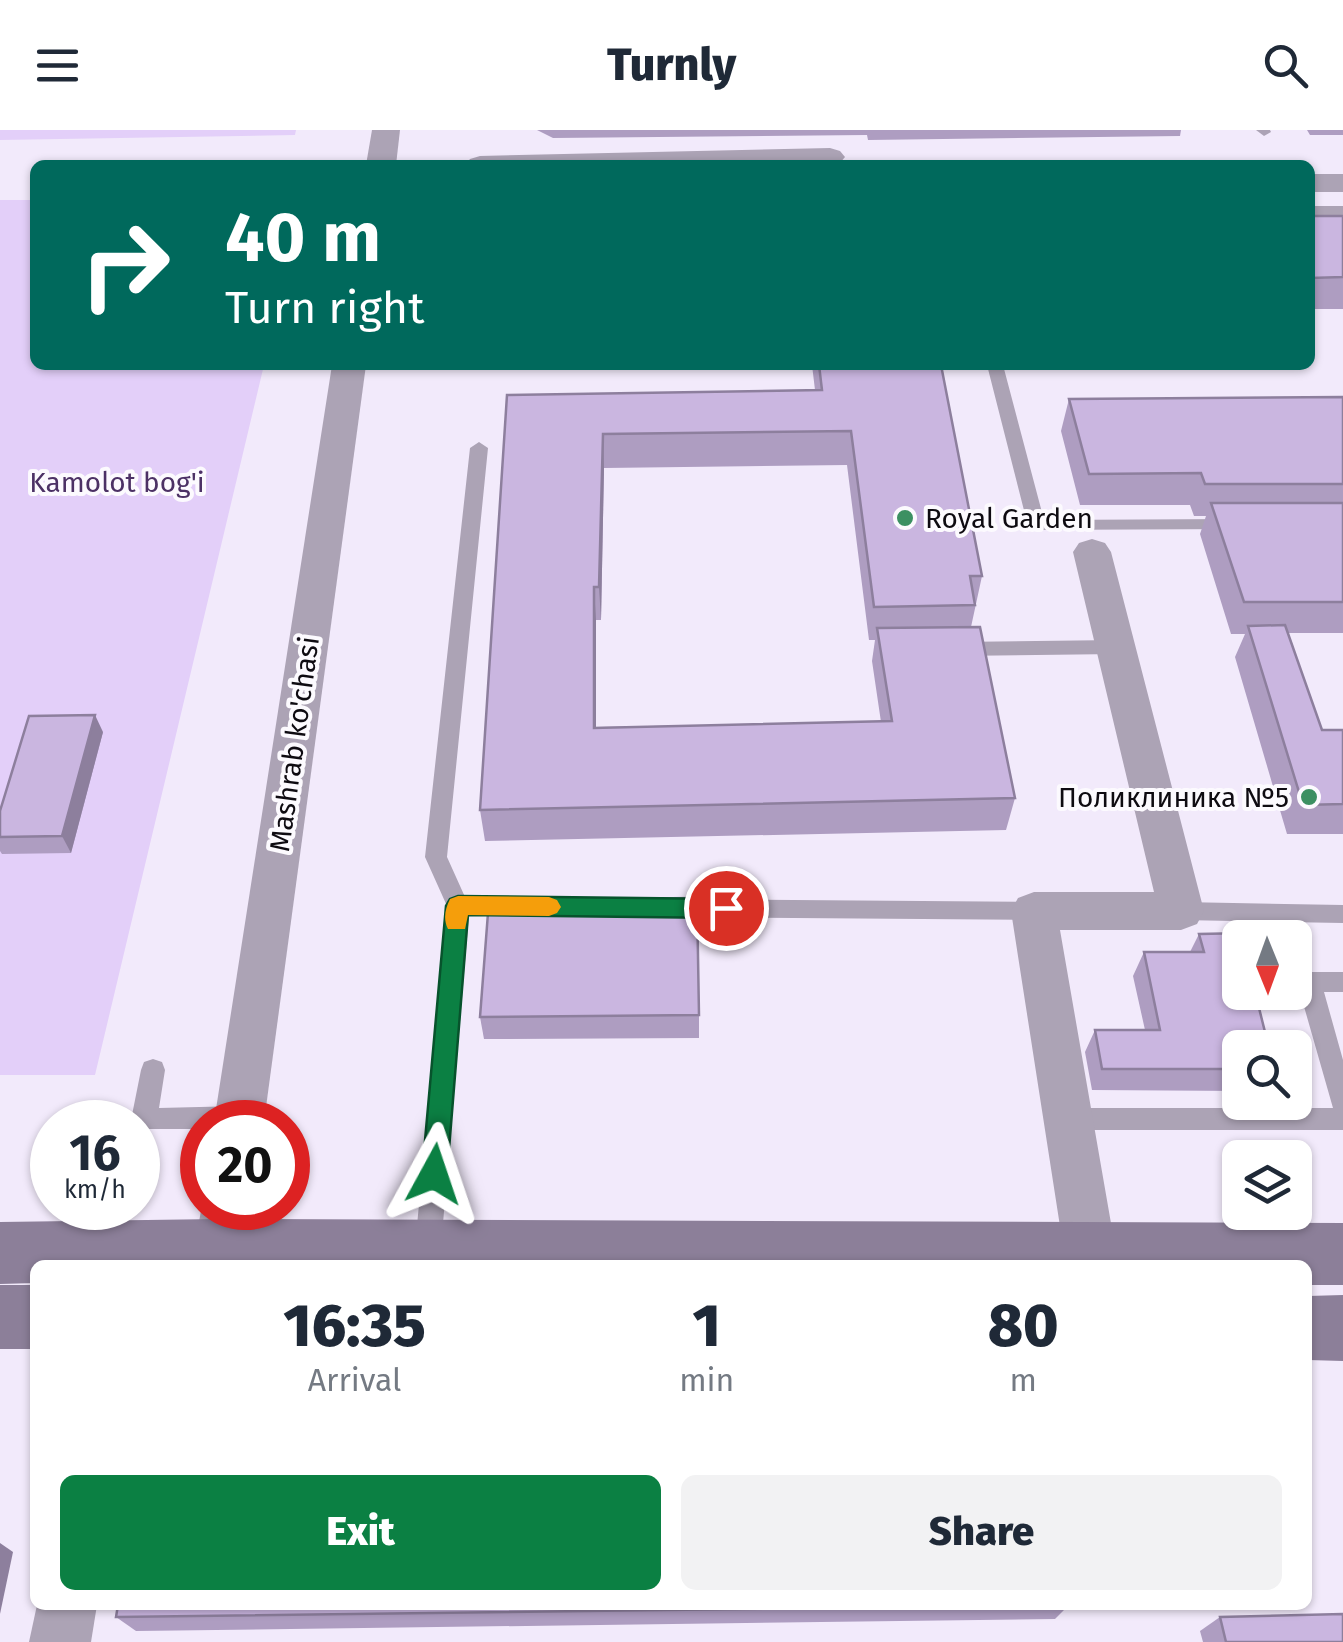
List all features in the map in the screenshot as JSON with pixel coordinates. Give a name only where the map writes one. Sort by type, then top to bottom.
[{"type":"main road","points":[[0,1253],[215,1230]]},
{"type":"main road","points":[[233,1230],[428,1251],[1343,1254]]},
{"type":"main road","points":[[0,1317],[30,1317]]},
{"type":"main road","points":[[1312,1328],[1343,1328]]},
{"type":"street","points":[[382,160],[386,130]]},
{"type":"street","points":[[605,160],[829,151]]},
{"type":"street","points":[[1315,183],[1343,183]]},
{"type":"street","points":[[1315,215],[1343,215]]},
{"type":"street","name":"Mashrab ko'chasi","points":[[242,1100],[348,370]]},
{"type":"street","points":[[1090,1252],[1034,911],[1181,911],[1092,552]]},
{"type":"street","points":[[60,1642],[67,1610]]},
{"type":"lane","points":[[996,370],[1036,526],[1247,525]]},
{"type":"lane","points":[[428,1251],[458,906],[436,857],[479,448]]},
{"type":"lane","points":[[928,649],[1117,647]]},
{"type":"lane","points":[[458,906],[537,906]]},
{"type":"lane","points":[[636,908],[1034,911]]},
{"type":"lane","points":[[1181,911],[1343,914]]},
{"type":"lane","points":[[1343,982],[1309,982],[1343,1103]]},
{"type":"lane","points":[[153,1070],[144,1120],[180,1120]]},
{"type":"lane","points":[[1068,1120],[1343,1119]]},
{"type":"green space","points":[[0,130],[296,130],[295,135],[0,140]]},
{"type":"green space","name":"Kamolot bog'i","points":[[0,200],[30,200],[30,370],[263,370],[95,1075],[0,1075]]},
{"type":"building","points":[[1315,216],[1343,216],[1343,277],[1315,278]]},
{"type":"building","points":[[820,370],[942,370],[982,576],[970,576],[975,605],[874,607],[851,431],[603,434],[599,587],[594,587],[594,728],[892,721],[877,628],[980,627],[1015,798],[480,810],[507,395],[822,390]]},
{"type":"building","points":[[1343,397],[1343,484],[1205,484],[1201,473],[1089,474],[1069,399]]},
{"type":"building","points":[[1211,503],[1343,503],[1343,602],[1244,602]]},
{"type":"building","points":[[1285,625],[1322,730],[1343,730],[1343,804],[1303,805],[1248,626]]},
{"type":"building","points":[[95,715],[62,836],[0,837],[0,811],[29,716]]},
{"type":"building","points":[[697,898],[699,1015],[480,1017],[489,900]]},
{"type":"building","points":[[1199,934],[1222,934],[1222,1010],[1260,1010],[1264,1030],[1222,1030],[1222,1069],[1102,1069],[1095,1030],[1160,1030],[1144,952],[1204,952]]},
{"type":"building","points":[[117,1610],[658,1610],[116,1617]]},
{"type":"building","points":[[1343,1614],[1343,1642],[1226,1642],[1220,1617]]},
{"type":"slow traffic","points":[[456,922],[458,906],[549,907]]},
{"type":"place","name":"Royal Garden","points":[[905,518]]},
{"type":"place","name":"Поликлиника №5","points":[[1309,797]]},
{"type":"route","points":[[434,1174],[458,906],[726,908]]}]
